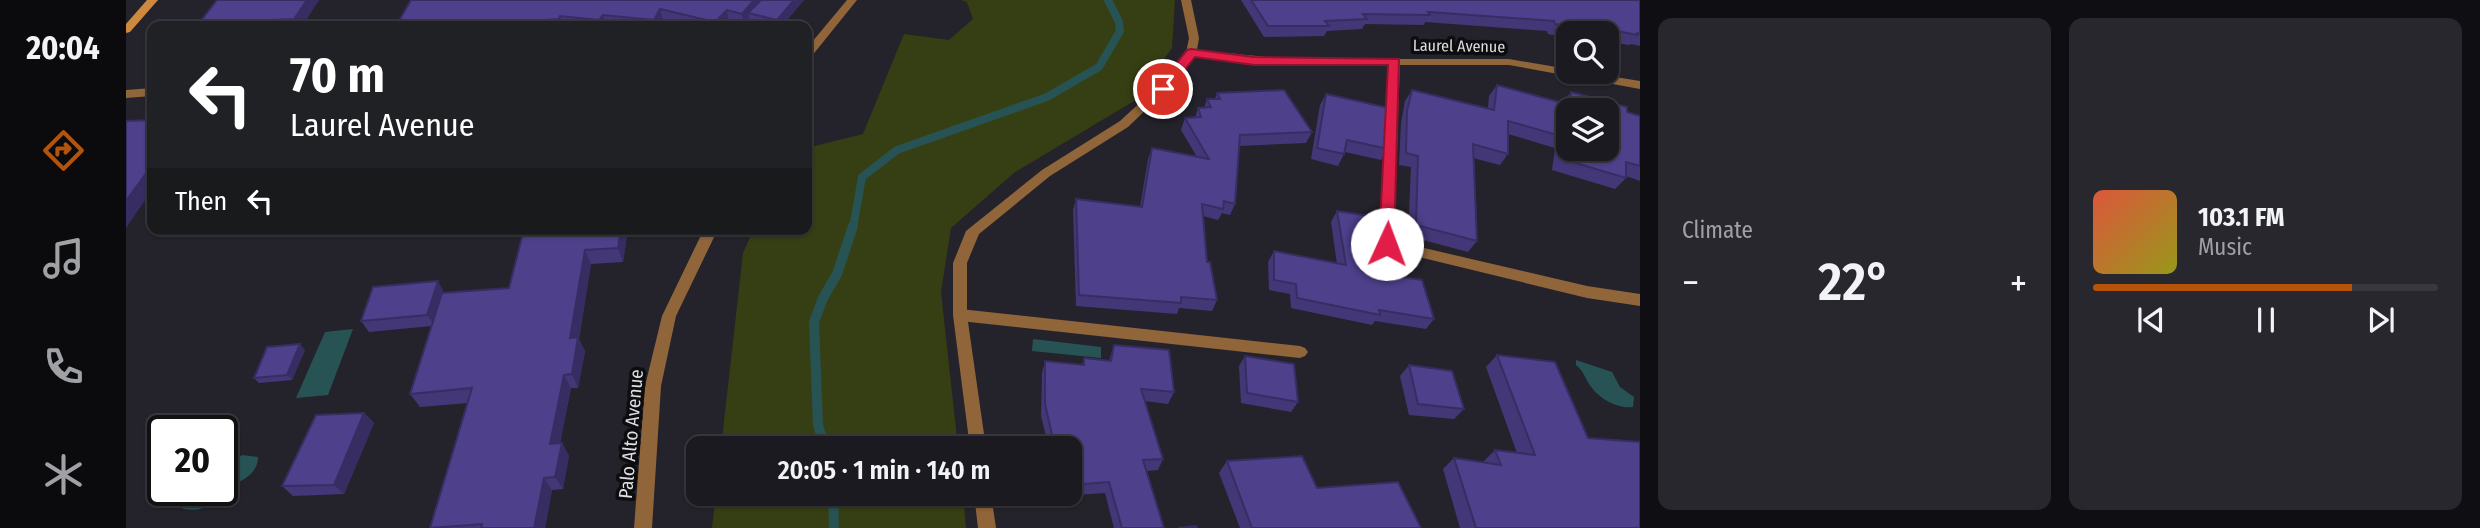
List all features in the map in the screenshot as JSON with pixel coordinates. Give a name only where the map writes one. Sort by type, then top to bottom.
[{"type":"main road","points":[[126,30],[153,0]]},
{"type":"street","points":[[812,49],[852,0]]},
{"type":"street","points":[[976,436],[960,315],[960,263],[973,232],[1046,173],[1124,124],[1174,77],[1191,53],[1194,38],[1186,0]]},
{"type":"street","name":"Laurel Avenue","points":[[1191,53],[1254,61],[1509,62],[1640,85]]},
{"type":"street","points":[[1394,61],[1387,244],[1587,292],[1640,300]]},
{"type":"street","points":[[126,94],[147,92]]},
{"type":"street","name":"Palo Alto Avenue","points":[[643,528],[653,386],[669,316],[708,235]]},
{"type":"street","points":[[960,315],[1300,352]]},
{"type":"street","points":[[984,506],[986,528]]},
{"type":"green space","points":[[961,0],[1175,0],[1172,48],[1134,101],[1015,172],[951,228],[941,292],[957,436],[722,436],[743,253],[751,235],[812,235],[812,147],[863,134],[904,34],[949,40],[973,19],[967,2]]},
{"type":"green space","points":[[715,506],[964,506],[966,528],[712,528]]},
{"type":"shaded area","points":[[353,329],[328,395],[296,398],[325,332]]},
{"type":"shaded area","points":[[1033,339],[1101,347],[1101,358],[1032,351]]},
{"type":"shaded area","points":[[1576,360],[1612,372],[1620,387],[1634,397],[1633,407],[1616,405],[1600,396],[1576,365]]},
{"type":"shaded area","points":[[242,455],[258,457],[254,470],[238,482],[238,457]]},
{"type":"shaded area","points":[[182,506],[208,506],[195,510],[183,509]]},
{"type":"building","points":[[217,0],[307,0],[294,19],[201,21]]},
{"type":"building","points":[[411,0],[754,0],[742,14],[727,10],[716,21],[660,9],[654,20],[603,15],[599,20],[560,16],[559,19],[531,21],[399,21]]},
{"type":"building","points":[[761,0],[794,0],[777,20],[748,13]]},
{"type":"building","points":[[1251,0],[1640,0],[1640,34],[1637,35],[1619,31],[1619,21],[1556,21],[1556,24],[1554,21],[1428,12],[1430,15],[1363,14],[1367,19],[1325,21],[1329,26],[1268,26]]},
{"type":"building","points":[[1497,85],[1556,101],[1556,135],[1508,121],[1508,154],[1473,144],[1477,241],[1416,225],[1418,156],[1406,153],[1407,111],[1412,90],[1494,110]]},
{"type":"building","points":[[1284,90],[1312,132],[1240,135],[1235,204],[1224,201],[1223,209],[1202,204],[1207,262],[1210,262],[1217,300],[1181,297],[1181,303],[1079,295],[1076,199],[1142,207],[1152,148],[1209,159],[1185,118],[1201,117],[1198,108],[1211,107],[1207,99],[1220,99],[1217,93]]},
{"type":"building","points":[[1571,92],[1593,98],[1571,98]]},
{"type":"building","points":[[1326,94],[1389,108],[1388,149],[1347,140],[1344,154],[1317,148]]},
{"type":"building","points":[[1619,105],[1627,107],[1627,112],[1640,116],[1640,166],[1626,162],[1626,178],[1569,161],[1619,161]]},
{"type":"building","points":[[147,120],[147,172],[126,201],[126,121]]},
{"type":"building","points":[[1337,211],[1376,217],[1388,275],[1422,280],[1434,319],[1379,310],[1380,315],[1297,298],[1296,284],[1274,280],[1274,251],[1346,265]]},
{"type":"building","points":[[522,235],[620,235],[618,248],[585,250],[570,338],[578,337],[572,374],[564,375],[550,444],[562,443],[555,477],[544,478],[534,528],[481,528],[482,524],[430,528],[472,388],[410,394],[442,293],[509,288]]},
{"type":"building","points":[[438,281],[427,315],[361,321],[373,287]]},
{"type":"building","points":[[300,344],[287,375],[254,378],[267,347]]},
{"type":"building","points":[[1114,345],[1169,350],[1174,392],[1141,389],[1163,459],[1143,460],[1164,528],[1122,528],[1109,482],[1082,484],[1082,436],[1052,436],[1045,404],[1045,361],[1084,365],[1084,358],[1111,361]]},
{"type":"building","points":[[1497,355],[1555,362],[1588,438],[1640,442],[1640,528],[1476,528],[1454,458],[1501,465],[1495,450],[1535,455]]},
{"type":"building","points":[[1245,356],[1294,364],[1298,402],[1247,393]]},
{"type":"building","points":[[1409,365],[1452,371],[1464,409],[1418,404]]},
{"type":"building","points":[[364,413],[334,485],[282,486],[316,415]]},
{"type":"building","points":[[1302,456],[1317,488],[1398,482],[1421,528],[1252,528],[1227,461]]},
{"type":"waterway","points":[[853,228],[862,177],[897,150],[1047,97],[1099,67],[1120,31],[1119,22],[1108,0]]},
{"type":"waterway","points":[[821,436],[818,425],[814,322],[823,298],[837,274],[853,226]]},
{"type":"waterway","points":[[833,506],[834,528]]},
{"type":"route","points":[[1163,89],[1191,53],[1254,61],[1394,61],[1387,244]]}]
